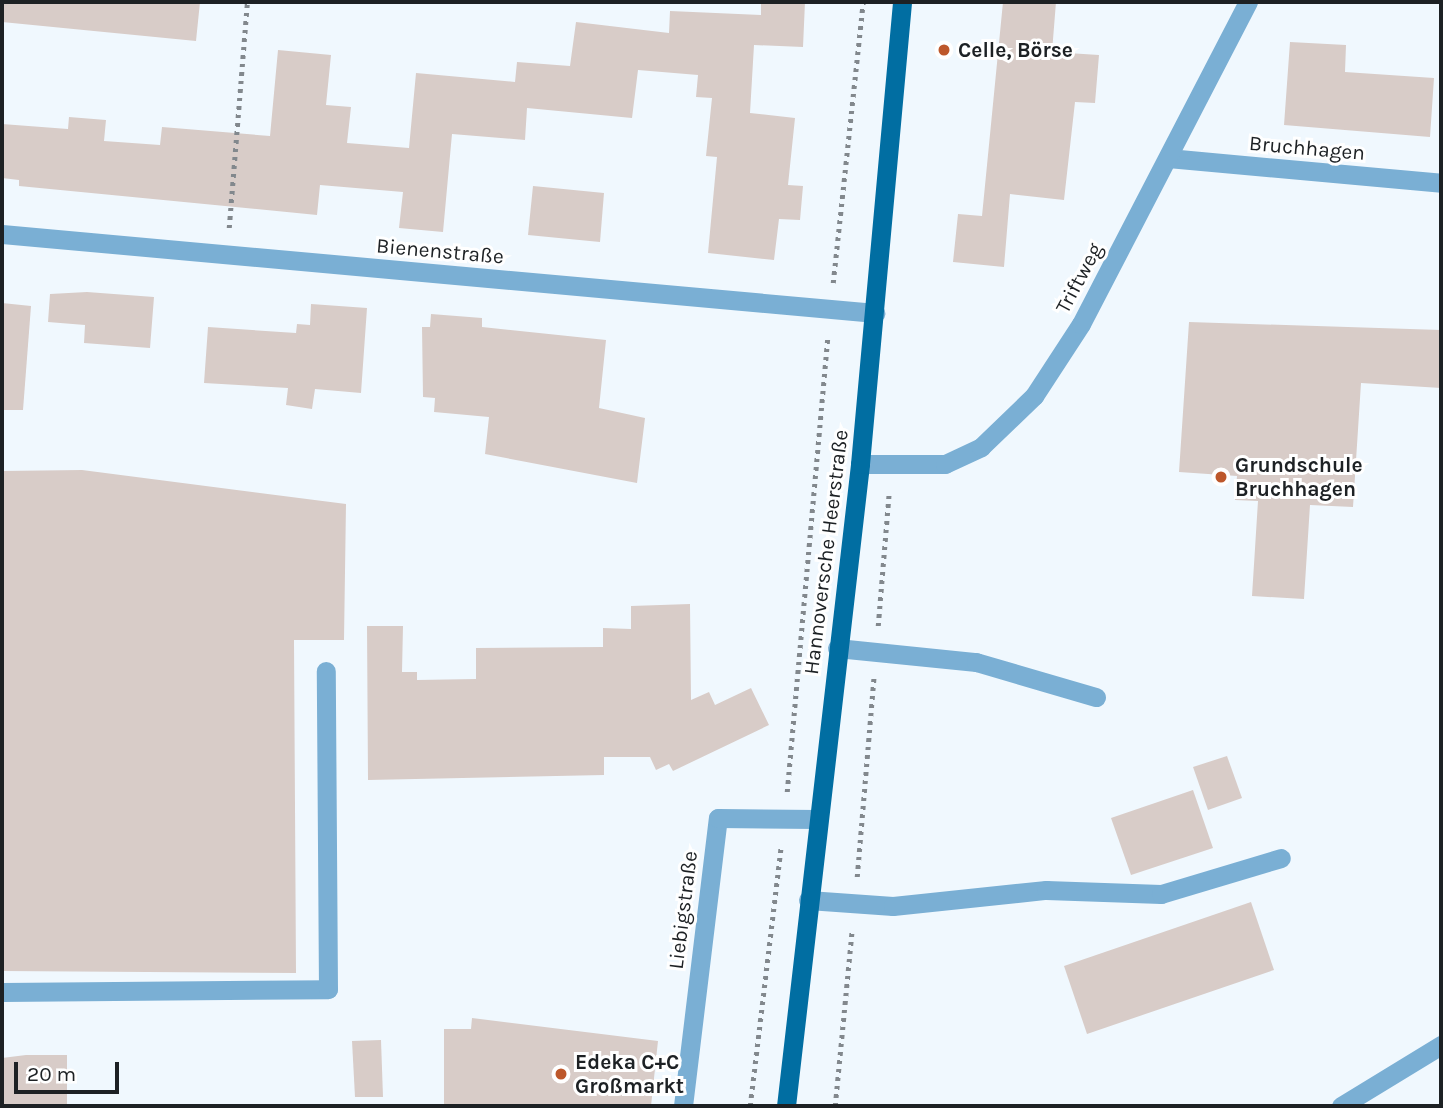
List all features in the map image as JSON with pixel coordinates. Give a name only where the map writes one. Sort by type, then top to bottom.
[{"type":"main road","name":"Hannoversche Heerstraße","points":[[786,1106],[816,819],[860,464],[902,2]]},
{"type":"street","name":"Triftweg","points":[[860,464],[945,464],[981,447],[1034,396],[1081,324],[1248,2]]},
{"type":"street","name":"Bruchhagen","points":[[1168,158],[1441,183]]},
{"type":"street","name":"Bienenstraße","points":[[2,234],[875,313]]},
{"type":"street","points":[[837,648],[976,662],[1096,697]]},
{"type":"street","points":[[2,992],[328,989],[326,671]]},
{"type":"street","name":"Liebigstraße","points":[[683,1106],[718,818],[816,819]]},
{"type":"street","points":[[808,900],[894,906],[1046,890],[1161,894],[1281,858]]},
{"type":"street","points":[[1341,1106],[1441,1045]]},
{"type":"path","points":[[226,254],[247,2]]},
{"type":"path","points":[[750,1106],[784,818],[831,309],[863,2]]},
{"type":"path","points":[[835,1106],[891,466]]},
{"type":"building","points":[[2,2],[200,2],[196,41],[2,22]]},
{"type":"building","points":[[761,2],[805,2],[803,47],[754,45],[750,113],[795,118],[788,185],[803,186],[800,220],[779,219],[774,260],[708,253],[717,157],[706,156],[712,98],[696,97],[698,75],[638,70],[632,118],[527,108],[525,140],[452,134],[443,232],[399,228],[403,192],[320,185],[317,215],[19,186],[19,180],[2,178],[2,124],[68,129],[69,117],[106,120],[104,141],[160,145],[162,127],[270,136],[278,50],[331,55],[326,105],[351,107],[347,143],[409,148],[416,73],[515,82],[517,62],[570,66],[576,22],[669,33],[670,11],[761,15]]},
{"type":"building","points":[[1003,2],[1056,2],[1052,52],[1099,55],[1095,103],[1075,102],[1064,200],[1010,194],[1004,267],[953,262],[958,214],[982,216]]},
{"type":"building","points":[[1290,42],[1346,45],[1345,72],[1434,78],[1430,137],[1284,125]]},
{"type":"building","points":[[533,186],[604,193],[600,242],[528,235]]},
{"type":"building","points":[[87,292],[154,297],[150,348],[84,343],[85,325],[48,322],[50,294]]},
{"type":"building","points":[[2,303],[31,306],[23,410],[2,410]]},
{"type":"building","points":[[311,304],[367,308],[361,393],[315,389],[312,409],[286,405],[288,388],[204,383],[208,327],[296,333],[297,324],[310,325]]},
{"type":"building","points":[[431,314],[482,318],[482,327],[606,340],[599,408],[645,418],[637,483],[485,454],[489,417],[434,412],[435,398],[423,397],[422,327],[430,327]]},
{"type":"building","points":[[1189,322],[1441,330],[1441,388],[1361,383],[1353,507],[1310,505],[1304,599],[1252,596],[1258,501],[1235,500],[1237,476],[1179,472]]},
{"type":"building","points":[[82,470],[346,504],[344,640],[294,640],[296,973],[2,971],[2,471]]},
{"type":"building","points":[[690,604],[691,700],[709,692],[715,705],[751,688],[769,725],[673,771],[669,764],[656,770],[650,757],[604,757],[604,775],[368,780],[367,626],[403,626],[402,672],[417,672],[417,680],[476,679],[476,648],[603,647],[603,628],[631,629],[631,606]]},
{"type":"building","points":[[1227,756],[1242,798],[1208,810],[1193,767]]},
{"type":"building","points":[[1193,790],[1213,848],[1131,875],[1111,818]]},
{"type":"building","points":[[1251,902],[1274,970],[1087,1034],[1064,966]]},
{"type":"building","name":"Edeka C+C Großmarkt","points":[[472,1018],[658,1041],[651,1106],[444,1106],[444,1029],[471,1029]]},
{"type":"building","points":[[381,1040],[383,1097],[355,1097],[352,1041]]},
{"type":"building","points":[[67,1055],[67,1106],[2,1106],[2,1058]]},
{"type":"place","name":"Celle, Börse","points":[[944,50]]},
{"type":"place","name":"Grundschule Bruchhagen","points":[[1221,477]]},
{"type":"place","name":"Edeka C+C Großmarkt","points":[[561,1074]]}]
